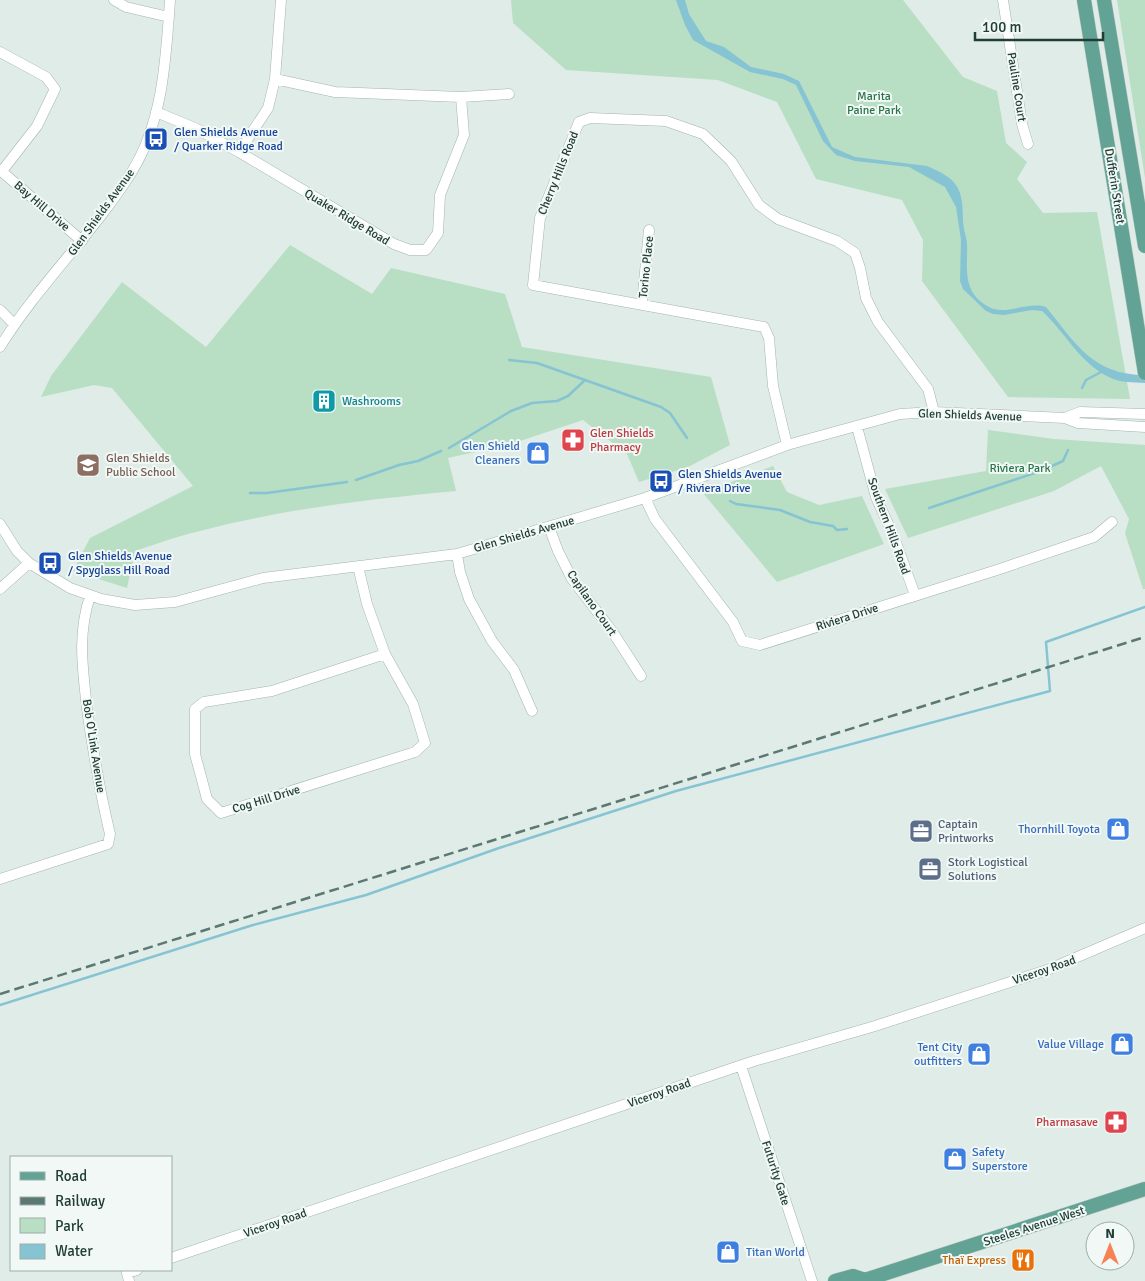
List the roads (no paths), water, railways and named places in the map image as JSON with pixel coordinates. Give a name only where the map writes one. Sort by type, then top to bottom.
[{"type":"main road","name":"Dufferin Street","points":[[1084,0],[1145,373]]},
{"type":"main road","name":"Dufferin Street","points":[[1104,0],[1145,246]]},
{"type":"main road","name":"Steeles Avenue West","points":[[835,1281],[852,1276],[864,1280],[1145,1189]]},
{"type":"street","points":[[114,0],[126,7],[169,17]]},
{"type":"street","name":"Glen Shields Avenue","points":[[0,347],[14,324],[82,241],[132,173],[156,112],[165,64],[170,0]]},
{"type":"street","points":[[239,152],[268,108],[275,79],[281,0]]},
{"type":"street","name":"Pauline Court","points":[[1003,0],[1022,124],[1028,144]]},
{"type":"street","name":"Bay Hill Drive","points":[[0,52],[46,77],[55,89],[37,126],[1,170],[82,241]]},
{"type":"street","points":[[275,79],[334,92],[461,97],[509,94]]},
{"type":"street","name":"Quaker Ridge Road","points":[[156,112],[195,128],[239,152],[394,244],[410,250],[426,250],[438,233],[440,195],[464,135],[461,97]]},
{"type":"street","name":"Cherry Hills Road","points":[[787,445],[773,386],[769,338],[764,327],[533,285],[540,218],[579,122],[590,118],[666,121],[704,134],[731,161],[759,205],[778,219],[837,241],[855,253],[866,298],[878,322],[928,389],[934,412]]},
{"type":"street","name":"Torino Place","points":[[642,304],[649,230]]},
{"type":"street","points":[[0,310],[14,324]]},
{"type":"street","name":"Glen Shields Avenue","points":[[0,524],[17,551],[29,562],[70,588],[90,596],[135,605],[175,602],[263,578],[457,554],[645,498],[787,445],[900,414],[934,412],[1065,418],[1078,424],[1145,427]]},
{"type":"street","name":"Glen Shields Avenue","points":[[1065,418],[1080,412],[1145,414]]},
{"type":"street","name":"Southern Hills Road","points":[[858,427],[876,497],[894,537],[915,595]]},
{"type":"street","name":"Riviera Drive","points":[[645,498],[655,519],[733,622],[742,641],[760,645],[1094,537],[1112,522]]},
{"type":"street","name":"Capilano Court","points":[[549,526],[558,551],[572,579],[612,631],[641,676]]},
{"type":"street","points":[[457,554],[460,572],[469,599],[492,641],[514,670],[532,711]]},
{"type":"street","points":[[0,589],[29,562]]},
{"type":"street","name":"Cog Hill Drive","points":[[358,566],[367,604],[385,654],[413,704],[425,743],[415,752],[221,813],[207,799],[195,754],[195,709],[204,702],[272,691],[385,654]]},
{"type":"street","name":"Bob O'Link Avenue","points":[[0,879],[108,844],[110,834],[95,773],[80,654],[84,615],[90,596]]},
{"type":"street","name":"Viceroy Road","points":[[172,1258],[741,1066],[875,1026],[1047,970],[1145,928]]},
{"type":"street","name":"Futurity Gate","points":[[741,1066],[812,1281]]},
{"type":"street","points":[[129,1281],[128,1273],[134,1271]]},
{"type":"water","points":[[676,0],[685,0],[689,14],[706,41],[724,47],[751,67],[784,74],[799,81],[832,147],[855,157],[927,166],[952,180],[960,192],[962,200],[963,223],[967,243],[968,279],[970,287],[980,301],[989,307],[1002,310],[1031,306],[1046,307],[1087,355],[1112,370],[1127,374],[1145,375],[1145,383],[1119,381],[1100,372],[1082,357],[1042,311],[1032,310],[1004,315],[986,311],[963,289],[960,281],[961,240],[956,207],[945,187],[909,167],[855,161],[836,155],[823,141],[796,85],[783,79],[750,72],[693,40]]},
{"type":"waterway","points":[[509,360],[537,363],[661,407],[670,413],[687,438]]},
{"type":"waterway","points":[[1082,388],[1086,380],[1103,371]]},
{"type":"waterway","points":[[449,448],[511,411],[532,403],[557,401],[568,396],[585,380]]},
{"type":"waterway","points":[[929,508],[1041,471],[1063,461],[1068,450]]},
{"type":"waterway","points":[[356,480],[399,465],[418,461],[441,451]]},
{"type":"waterway","points":[[250,493],[267,493],[347,482]]},
{"type":"waterway","points":[[730,501],[736,504],[780,510],[810,522],[833,526],[837,530],[847,529]]},
{"type":"waterway","points":[[0,1005],[253,925],[366,895],[499,848],[676,791],[1050,691],[1046,642],[1145,607]]},
{"type":"railway","points":[[0,994],[1145,637]]},
{"type":"place","name":"Glen Shields Avenue / Quarker Ridge Road","points":[[156,139]]},
{"type":"place","name":"Washrooms","points":[[324,401]]},
{"type":"place","name":"Glen Shields Pharmacy","points":[[573,440]]},
{"type":"place","name":"Glen Shield Cleaners","points":[[538,453]]},
{"type":"place","name":"Glen Shields Public School","points":[[88,465]]},
{"type":"place","name":"Glen Shields Avenue / Riviera Drive","points":[[661,481]]},
{"type":"place","name":"Glen Shields Avenue / Spyglass Hill Road","points":[[50,563]]},
{"type":"place","name":"Thornhill Toyota","points":[[1118,829]]},
{"type":"place","name":"Captain Printworks","points":[[921,831]]},
{"type":"place","name":"Stork Logistical Solutions","points":[[930,869]]},
{"type":"place","name":"Value Village","points":[[1122,1044]]},
{"type":"place","name":"Tent City outfitters","points":[[979,1054]]},
{"type":"place","name":"Pharmasave","points":[[1116,1122]]},
{"type":"place","name":"Safety Superstore","points":[[955,1159]]},
{"type":"place","name":"Titan World","points":[[728,1252]]},
{"type":"place","name":"Thaï Express","points":[[1023,1260]]},
{"type":"park label","name":"Marita Paine Park","points":[[874,103]]},
{"type":"park label","name":"Riviera Park","points":[[1020,468]]}]
